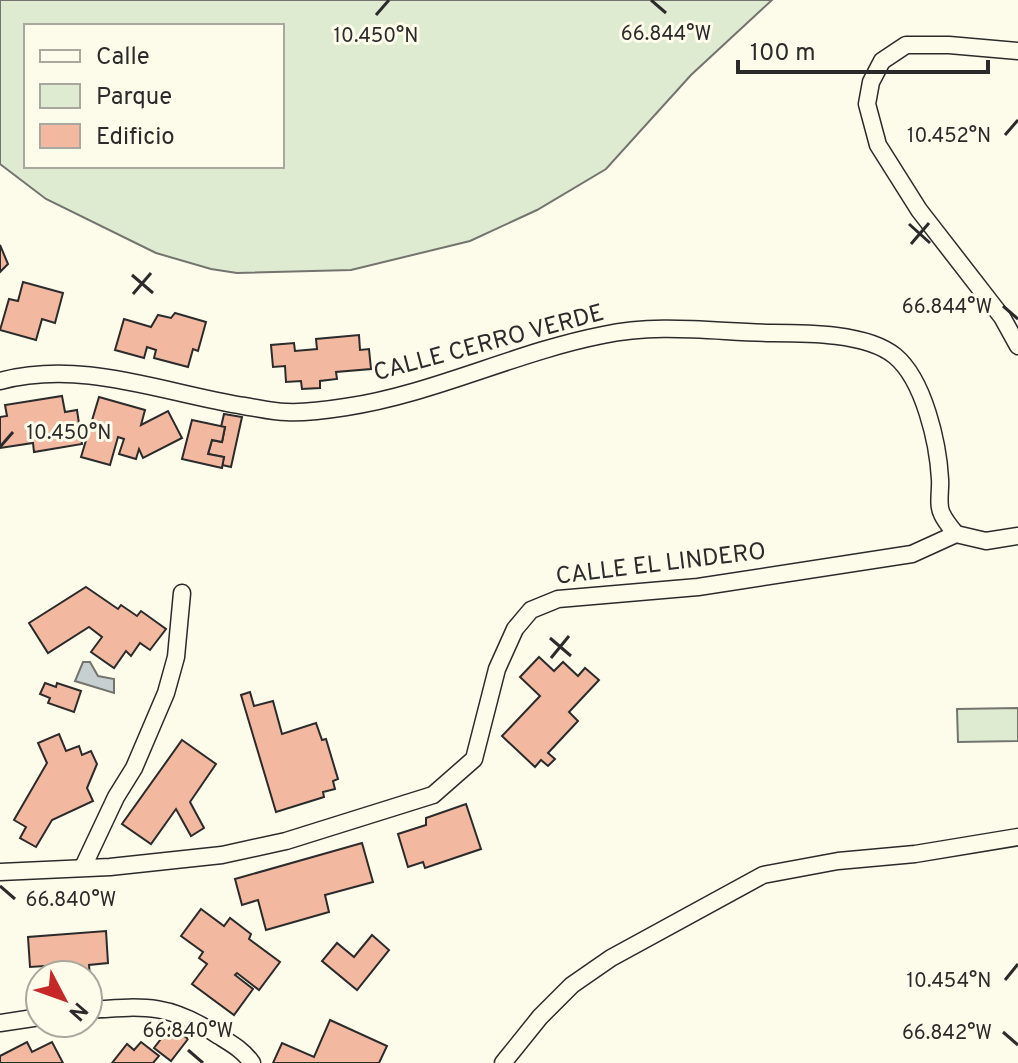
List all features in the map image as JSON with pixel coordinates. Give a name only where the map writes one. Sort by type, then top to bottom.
[{"type":"street","points":[[1018,51],[906,45],[882,61],[871,82],[867,104],[878,145],[919,210],[1002,317],[1018,346]]},
{"type":"street","name":"CALLE CERRO VERDE","points":[[0,381],[20,376],[80,373],[211,401],[286,412],[362,403],[605,334],[655,329],[836,336],[868,343],[894,355],[912,375],[931,425],[940,476],[940,513],[956,534]]},
{"type":"street","points":[[956,534],[986,541],[1018,536]]},
{"type":"street","name":"CALLE EL LINDERO","points":[[0,872],[110,867],[222,855],[286,841],[433,795],[474,759],[497,669],[515,629],[531,610],[574,597],[698,587],[912,554],[956,534]]},
{"type":"street","points":[[83,867],[116,797],[134,768],[166,693],[176,657],[182,593]]},
{"type":"street","points":[[503,1063],[540,1017],[572,985],[611,958],[763,875],[838,861],[915,854],[1018,837]]},
{"type":"street","points":[[104,1009],[146,1006],[170,1011],[194,1020],[245,1052],[252,1063]]},
{"type":"street","points":[[0,1023],[24,1019]]},
{"type":"green space","points":[[0,0],[772,0],[691,75],[606,169],[537,210],[470,241],[351,270],[237,273],[156,253],[46,199],[0,164]]},
{"type":"green space","points":[[1018,708],[1018,741],[958,742],[957,709]]},
{"type":"shaded area","points":[[83,662],[90,662],[98,676],[114,679],[114,693],[75,681]]},
{"type":"building","points":[[0,245],[8,264],[0,272]]},
{"type":"building","points":[[23,282],[63,293],[55,323],[42,319],[36,340],[0,330],[9,299],[18,301]]},
{"type":"building","points":[[175,313],[206,322],[198,351],[193,349],[188,367],[154,358],[156,350],[147,347],[144,358],[115,350],[124,319],[151,327],[158,315],[171,318]]},
{"type":"building","points":[[359,335],[360,350],[369,349],[371,369],[336,372],[337,379],[320,381],[320,388],[302,389],[301,381],[286,382],[285,366],[273,367],[271,345],[294,343],[295,351],[317,349],[316,339]]},
{"type":"building","points":[[62,396],[65,412],[77,410],[82,444],[34,452],[33,443],[0,448],[0,417],[7,416],[5,405]]},
{"type":"building","points":[[99,397],[145,410],[141,425],[168,411],[182,438],[143,458],[139,449],[136,459],[119,454],[124,439],[118,437],[110,465],[81,457]]},
{"type":"building","points":[[224,414],[242,417],[231,467],[222,465],[224,457],[208,454],[212,440],[222,442]]},
{"type":"building","points":[[192,420],[225,427],[222,442],[212,440],[208,454],[224,457],[222,468],[182,459]]},
{"type":"building","points":[[86,587],[118,609],[121,605],[137,616],[141,611],[166,629],[150,650],[140,643],[131,656],[126,651],[114,668],[91,652],[102,637],[89,627],[48,653],[29,623]]},
{"type":"building","points":[[539,657],[554,671],[563,662],[578,676],[585,668],[599,680],[569,712],[578,721],[548,753],[555,759],[548,766],[541,760],[535,767],[502,736],[540,696],[520,677]]},
{"type":"building","points":[[45,683],[56,687],[57,683],[81,691],[74,712],[48,703],[50,698],[40,694]]},
{"type":"building","points":[[250,692],[254,706],[273,701],[282,734],[316,723],[322,740],[326,739],[338,779],[333,781],[335,789],[323,792],[324,797],[276,812],[241,695]]},
{"type":"building","points":[[59,734],[66,751],[79,746],[82,755],[91,751],[97,764],[87,788],[93,801],[52,820],[36,847],[20,838],[26,827],[14,820],[47,763],[38,743]]},
{"type":"building","points":[[182,740],[216,764],[190,802],[204,828],[191,836],[176,809],[151,844],[122,824]]},
{"type":"building","points":[[466,804],[481,849],[425,868],[423,862],[408,867],[398,834],[426,825],[426,818]]},
{"type":"building","points":[[362,843],[373,882],[325,895],[329,912],[266,930],[258,900],[242,905],[235,879]]},
{"type":"building","points":[[201,909],[224,926],[230,918],[251,934],[249,939],[280,962],[259,990],[237,973],[235,975],[253,989],[234,1015],[192,984],[207,964],[199,958],[203,952],[181,936]]},
{"type":"building","points":[[106,931],[108,963],[104,963],[104,959],[29,959],[28,937]]},
{"type":"building","points":[[372,935],[389,950],[357,990],[322,961],[337,943],[354,957]]},
{"type":"building","points":[[330,1020],[387,1046],[379,1063],[273,1063],[282,1043],[314,1057]]},
{"type":"building","points":[[171,1026],[188,1039],[171,1061],[154,1048]]},
{"type":"building","points":[[27,1042],[32,1052],[52,1042],[63,1063],[0,1063],[0,1056]]},
{"type":"building","points":[[141,1042],[159,1056],[153,1063],[112,1063],[127,1044],[134,1050]]}]
